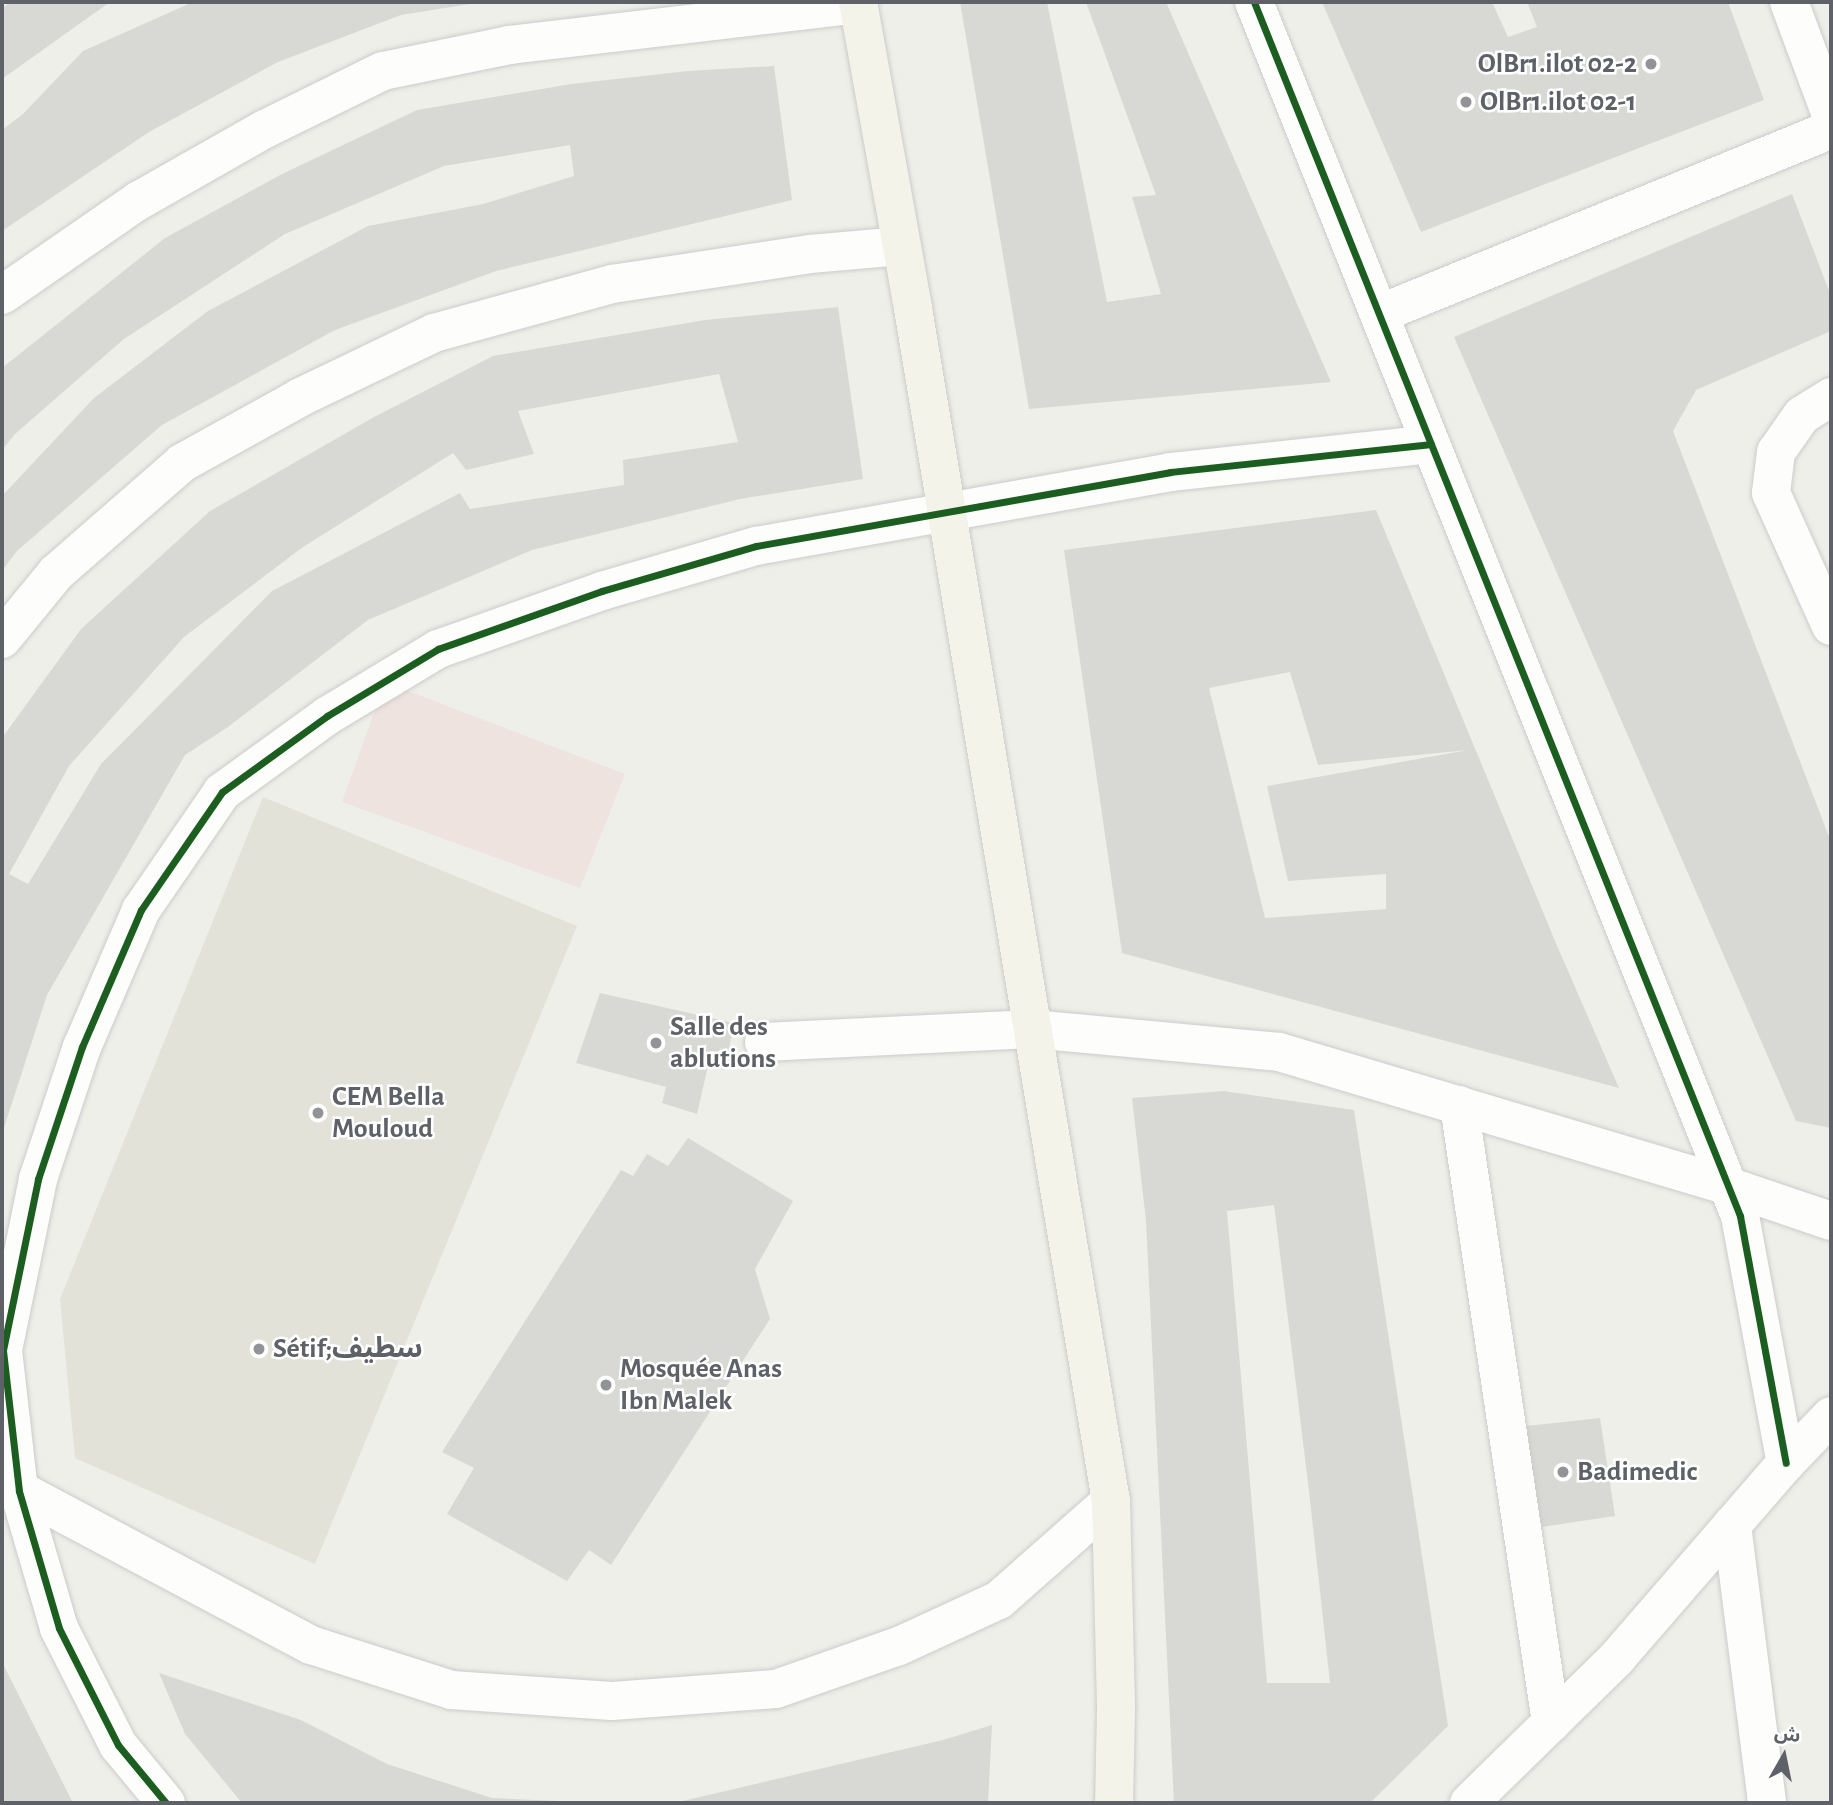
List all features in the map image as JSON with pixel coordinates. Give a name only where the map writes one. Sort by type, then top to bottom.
[{"type":"main road","points":[[858,3],[947,512],[1111,1502],[1116,1710],[1114,1803]]},
{"type":"street","points":[[1254,2],[1740,1216],[1786,1463]]},
{"type":"street","points":[[1789,2],[1831,115]]},
{"type":"street","points":[[2,295],[138,201],[265,129],[383,71],[510,45],[858,3]]},
{"type":"street","points":[[1379,314],[1831,130]]},
{"type":"street","points":[[2,639],[56,573],[182,463],[301,397],[434,333],[612,284],[810,254],[902,246]]},
{"type":"street","points":[[1831,397],[1802,415],[1776,452],[1771,493],[1831,626]]},
{"type":"street","points":[[166,1803],[118,1745],[59,1628],[10,1485],[3,1350],[38,1179],[82,1047],[141,911],[222,792],[327,716],[438,649],[602,590],[756,546],[1170,472],[1431,443]]},
{"type":"street","points":[[764,1042],[1032,1029],[1279,1052],[1728,1186],[1831,1222]]},
{"type":"street","points":[[1459,1105],[1550,1723]]},
{"type":"street","points":[[1469,1803],[1616,1659],[1786,1463],[1831,1416]]},
{"type":"street","points":[[10,1485],[311,1645],[451,1690],[612,1701],[776,1689],[899,1646],[999,1600],[1111,1502]]},
{"type":"street","points":[[1732,1525],[1767,1803]]},
{"type":"shaded area","points":[[385,682],[625,774],[580,888],[342,802]]},
{"type":"shaded area","name":"CEM Bella Mouloud","points":[[263,797],[577,926],[315,1564],[75,1458],[60,1299]]},
{"type":"building","points":[[10,2],[110,2],[2,79],[2,9]]},
{"type":"building","points":[[193,2],[476,3],[401,15],[278,62],[149,132],[2,231],[2,130],[23,114],[83,51]]},
{"type":"building","points":[[960,2],[1047,2],[1107,302],[1161,294],[1132,197],[1156,195],[1086,2],[1166,2],[1331,382],[1029,409]]},
{"type":"building","points":[[1322,2],[1492,2],[1508,37],[1537,27],[1527,2],[1728,2],[1764,100],[1421,232]]},
{"type":"building","points":[[774,66],[792,200],[496,271],[335,330],[162,425],[17,551],[2,571],[2,496],[94,398],[208,311],[368,226],[483,204],[574,176],[570,145],[444,166],[285,234],[124,339],[15,434],[2,450],[2,368],[165,238],[282,174],[417,110],[571,84],[688,71]]},
{"type":"building","points":[[1792,194],[1831,296],[1831,331],[1696,390],[1673,431],[1831,842],[1831,1128],[1796,1121],[1454,337]]},
{"type":"building","points":[[838,307],[863,479],[740,499],[532,550],[368,620],[228,727],[185,755],[47,995],[2,1134],[2,738],[81,629],[210,511],[374,417],[493,356],[705,320]],"holes":[[[719,374],[738,442],[623,460],[624,485],[470,509],[460,493],[272,591],[101,764],[28,884],[9,874],[69,766],[184,637],[303,547],[453,453],[466,470],[534,454],[518,411]]]},
{"type":"building","points":[[1376,510],[1619,1088],[1122,953],[1064,550]],"holes":[[[1290,672],[1318,765],[1468,750],[1267,786],[1288,881],[1386,874],[1386,909],[1265,918],[1209,688]]]},
{"type":"building","name":"Salle des ablutions","points":[[600,993],[734,1023],[725,1070],[708,1066],[697,1114],[662,1103],[666,1087],[576,1063]]},
{"type":"building","points":[[1224,1091],[1354,1110],[1448,1726],[1370,1803],[1174,1803],[1146,1221],[1132,1098]],"holes":[[[1274,1205],[1330,1683],[1267,1683],[1227,1211]]]},
{"type":"building","name":"Mosquée Anas Ibn Malek","points":[[688,1138],[793,1201],[755,1269],[770,1319],[611,1565],[589,1550],[567,1581],[447,1514],[474,1468],[442,1452],[621,1170],[633,1176],[647,1154],[668,1166]]},
{"type":"building","name":"Badimedic","points":[[1600,1418],[1615,1516],[1528,1529],[1509,1428]]},
{"type":"building","points":[[2,1662],[73,1803],[2,1803]]},
{"type":"building","points":[[159,1673],[301,1720],[387,1764],[492,1798],[603,1803],[242,1803],[185,1734]]},
{"type":"building","points":[[992,1725],[988,1803],[674,1803],[943,1740]]},
{"type":"cycle path","points":[[1254,2],[1740,1216],[1786,1463]]},
{"type":"cycle path","points":[[166,1803],[118,1745],[59,1628],[19,1491],[3,1350],[38,1179],[82,1047],[141,910],[222,792],[327,716],[438,649],[602,591],[756,546],[1170,472],[1431,444]]},
{"type":"place","name":"OlBr1.ilot 02-2","points":[[1651,64]]},
{"type":"place","name":"OlBr1.ilot 02-1","points":[[1466,102]]},
{"type":"place","name":"Salle des ablutions","points":[[656,1043]]},
{"type":"place","name":"CEM Bella Mouloud","points":[[318,1113]]},
{"type":"place","name":"Sétif;سطيف","points":[[259,1349]]},
{"type":"place","name":"Mosquée Anas Ibn Malek","points":[[606,1385]]},
{"type":"place","name":"Badimedic","points":[[1563,1472]]}]
